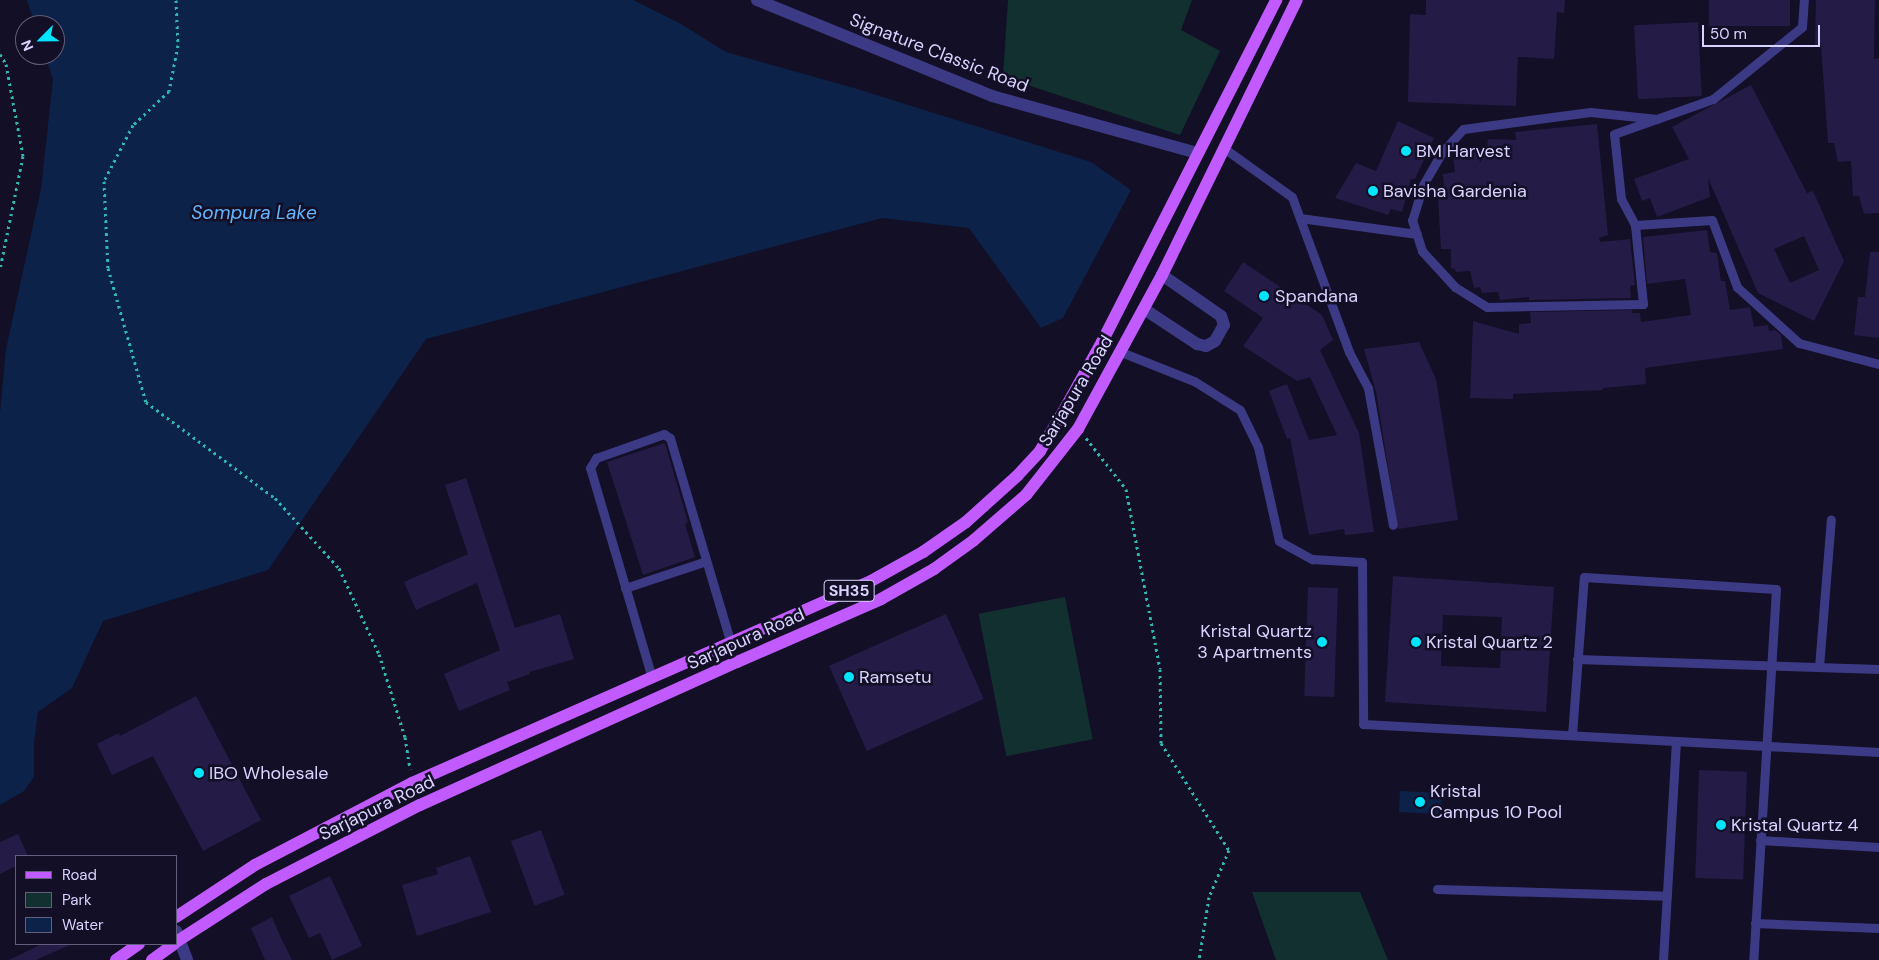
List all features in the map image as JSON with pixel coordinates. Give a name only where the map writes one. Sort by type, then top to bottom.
[{"type":"main road","name":"Sarjapura Road","points":[[178,916],[255,865],[412,783],[871,581],[923,552],[966,522],[1017,476],[1040,451],[1102,342],[1276,0]]},
{"type":"main road","name":"Sarjapura Road","points":[[178,938],[266,884],[420,805],[880,599],[934,569],[974,540],[1026,495],[1078,429],[1162,275],[1298,0]]},
{"type":"main road","points":[[1261,31],[1277,40]]},
{"type":"main road","points":[[1102,342],[1121,352]]},
{"type":"main road","points":[[593,704],[603,722]]},
{"type":"main road","points":[[116,960],[138,945]]},
{"type":"main road","name":"Sarjapura Road","points":[[152,960],[170,945]]},
{"type":"street","name":"Signature Classic Road","points":[[757,0],[992,96],[1198,153]]},
{"type":"street","points":[[1144,309],[1197,344],[1206,346],[1215,341],[1224,326],[1222,316],[1162,275]]},
{"type":"street","points":[[178,941],[187,960]]},
{"type":"lane","points":[[1657,118],[1590,112],[1463,129],[1442,152],[1423,185],[1412,220],[1422,251],[1455,287],[1487,307],[1643,304],[1635,225],[1621,199],[1614,134],[1713,99],[1802,27],[1804,0]]},
{"type":"lane","points":[[1225,149],[1292,198],[1349,352],[1368,388],[1393,525]]},
{"type":"lane","points":[[1300,218],[1417,234]]},
{"type":"lane","points":[[1635,225],[1712,220],[1736,287],[1799,343],[1879,364]]},
{"type":"lane","points":[[1121,352],[1194,381],[1240,410],[1258,447],[1280,541],[1312,559],[1362,562],[1363,724],[1879,752]]},
{"type":"lane","points":[[652,678],[590,468],[596,458],[664,434],[670,438],[731,644]]},
{"type":"lane","points":[[1819,667],[1831,519]]},
{"type":"lane","points":[[625,588],[706,561]]},
{"type":"lane","points":[[1572,735],[1584,577],[1776,589],[1753,960]]},
{"type":"lane","points":[[1577,659],[1879,670]]},
{"type":"lane","points":[[1663,960],[1676,741]]},
{"type":"lane","points":[[1760,840],[1879,847]]},
{"type":"lane","points":[[1437,890],[1667,896]]},
{"type":"lane","points":[[1755,923],[1879,928]]},
{"type":"path","points":[[176,0],[178,45],[169,91],[133,125],[104,181],[108,268],[146,402],[275,498],[339,568],[379,654],[405,737],[412,783]]},
{"type":"path","points":[[0,54],[6,64],[23,156],[0,269]]},
{"type":"path","points":[[1078,429],[1126,489],[1160,669],[1161,743],[1229,850],[1209,896],[1199,960]]},
{"type":"green space","points":[[1008,0],[1192,0],[1181,30],[1220,51],[1180,135],[1003,77]]},
{"type":"green space","points":[[1065,597],[1093,739],[1006,756],[979,614]]},
{"type":"green space","points":[[1252,892],[1360,892],[1388,960],[1276,960]]},
{"type":"water","name":"Sompura Lake","points":[[27,0],[633,0],[681,24],[726,52],[854,88],[1091,162],[1131,190],[1063,318],[1041,328],[969,228],[882,218],[426,339],[268,570],[103,621],[72,688],[38,712],[34,743],[34,777],[24,791],[0,805],[0,413],[6,349],[41,189],[53,79],[48,65],[65,65],[65,15],[32,15]]},
{"type":"water","name":"Kristal Campus 10 Pool","points":[[1400,791],[1442,793],[1441,814],[1399,812]]},
{"type":"building","points":[[1426,0],[1565,0],[1564,13],[1557,12],[1554,59],[1518,57],[1516,106],[1408,102],[1410,14],[1426,15]]},
{"type":"building","points":[[1709,0],[1790,0],[1790,26],[1709,26]]},
{"type":"building","points":[[1816,0],[1875,0],[1874,59],[1879,58],[1879,213],[1864,214],[1859,196],[1853,196],[1851,161],[1838,162],[1834,143],[1828,143],[1821,45],[1815,45]]},
{"type":"building","points":[[1698,22],[1702,96],[1638,99],[1634,25]]},
{"type":"building","points":[[1751,85],[1807,193],[1813,191],[1844,261],[1814,321],[1758,293],[1708,178],[1710,197],[1657,217],[1650,198],[1642,201],[1634,179],[1689,159],[1672,127]],"holes":[[[1804,236],[1819,270],[1790,283],[1774,249]]]},
{"type":"building","points":[[1398,121],[1434,138],[1415,179],[1411,179],[1402,212],[1391,209],[1388,215],[1335,198],[1356,163],[1376,171]]},
{"type":"building","points":[[1597,124],[1608,235],[1599,238],[1600,242],[1630,239],[1635,285],[1630,286],[1631,298],[1529,300],[1529,297],[1500,300],[1498,292],[1482,293],[1480,287],[1474,288],[1470,271],[1456,272],[1455,269],[1451,268],[1451,249],[1441,249],[1438,199],[1445,199],[1443,174],[1455,172],[1453,158],[1461,149],[1487,147],[1488,139],[1516,140],[1515,132]]},
{"type":"building","points":[[1707,230],[1710,252],[1717,253],[1721,281],[1725,281],[1730,310],[1750,307],[1754,327],[1768,325],[1769,331],[1775,330],[1781,335],[1783,349],[1645,368],[1646,384],[1603,388],[1603,390],[1513,394],[1513,399],[1470,398],[1473,321],[1519,334],[1519,324],[1531,323],[1530,312],[1632,310],[1632,313],[1640,313],[1641,322],[1691,315],[1685,279],[1647,284],[1643,237]]},
{"type":"building","points":[[1870,252],[1879,252],[1879,338],[1854,335],[1858,297],[1865,297]]},
{"type":"building","points":[[1243,262],[1322,315],[1333,340],[1320,350],[1359,433],[1374,532],[1345,535],[1344,529],[1309,535],[1290,438],[1287,439],[1269,391],[1287,384],[1309,440],[1337,435],[1310,377],[1297,381],[1243,346],[1263,318],[1224,291]]},
{"type":"building","points":[[1419,342],[1436,379],[1458,520],[1398,529],[1376,392],[1364,349]]},
{"type":"building","points":[[665,443],[688,522],[685,524],[695,557],[643,575],[607,462]]},
{"type":"building","points":[[466,478],[515,628],[560,614],[574,659],[530,672],[530,674],[507,682],[510,690],[459,711],[444,674],[500,650],[477,583],[416,610],[404,582],[468,554],[445,485]]},
{"type":"building","name":"Kristal Quartz 2","points":[[1393,576],[1554,587],[1546,712],[1385,702]],"holes":[[[1443,615],[1502,617],[1500,668],[1441,666]]]},
{"type":"building","name":"Kristal Quartz 3 Apartments","points":[[1308,587],[1338,588],[1334,697],[1304,696]]},
{"type":"building","points":[[946,614],[984,699],[867,751],[829,666]]},
{"type":"building","name":"IBO Wholesale","points":[[196,696],[261,820],[203,851],[153,756],[112,775],[97,744],[119,733],[120,736]]},
{"type":"building","name":"Kristal Quartz 4","points":[[1699,770],[1747,772],[1743,880],[1695,878]]},
{"type":"building","points":[[541,830],[565,895],[535,906],[511,841]]},
{"type":"building","points":[[18,834],[28,855],[15,855],[15,866],[0,874],[0,842]]},
{"type":"building","points":[[470,856],[491,912],[417,936],[402,885],[438,874],[436,868]]},
{"type":"building","points":[[330,876],[362,946],[332,960],[320,933],[309,938],[289,896]]},
{"type":"building","points":[[272,917],[292,960],[265,960],[251,928]]},
{"type":"building","points":[[40,945],[70,945],[36,960],[9,960]]},
{"type":"place","name":"BM Harvest","points":[[1406,151]]},
{"type":"place","name":"Bavisha Gardenia","points":[[1373,191]]},
{"type":"place","name":"Spandana","points":[[1264,296]]},
{"type":"place","name":"Kristal Quartz 3 Apartments","points":[[1322,642]]},
{"type":"place","name":"Kristal Quartz 2","points":[[1416,642]]},
{"type":"place","name":"Ramsetu","points":[[849,677]]},
{"type":"place","name":"IBO Wholesale","points":[[199,773]]},
{"type":"place","name":"Kristal Campus 10 Pool","points":[[1420,802]]},
{"type":"place","name":"Kristal Quartz 4","points":[[1721,825]]}]
